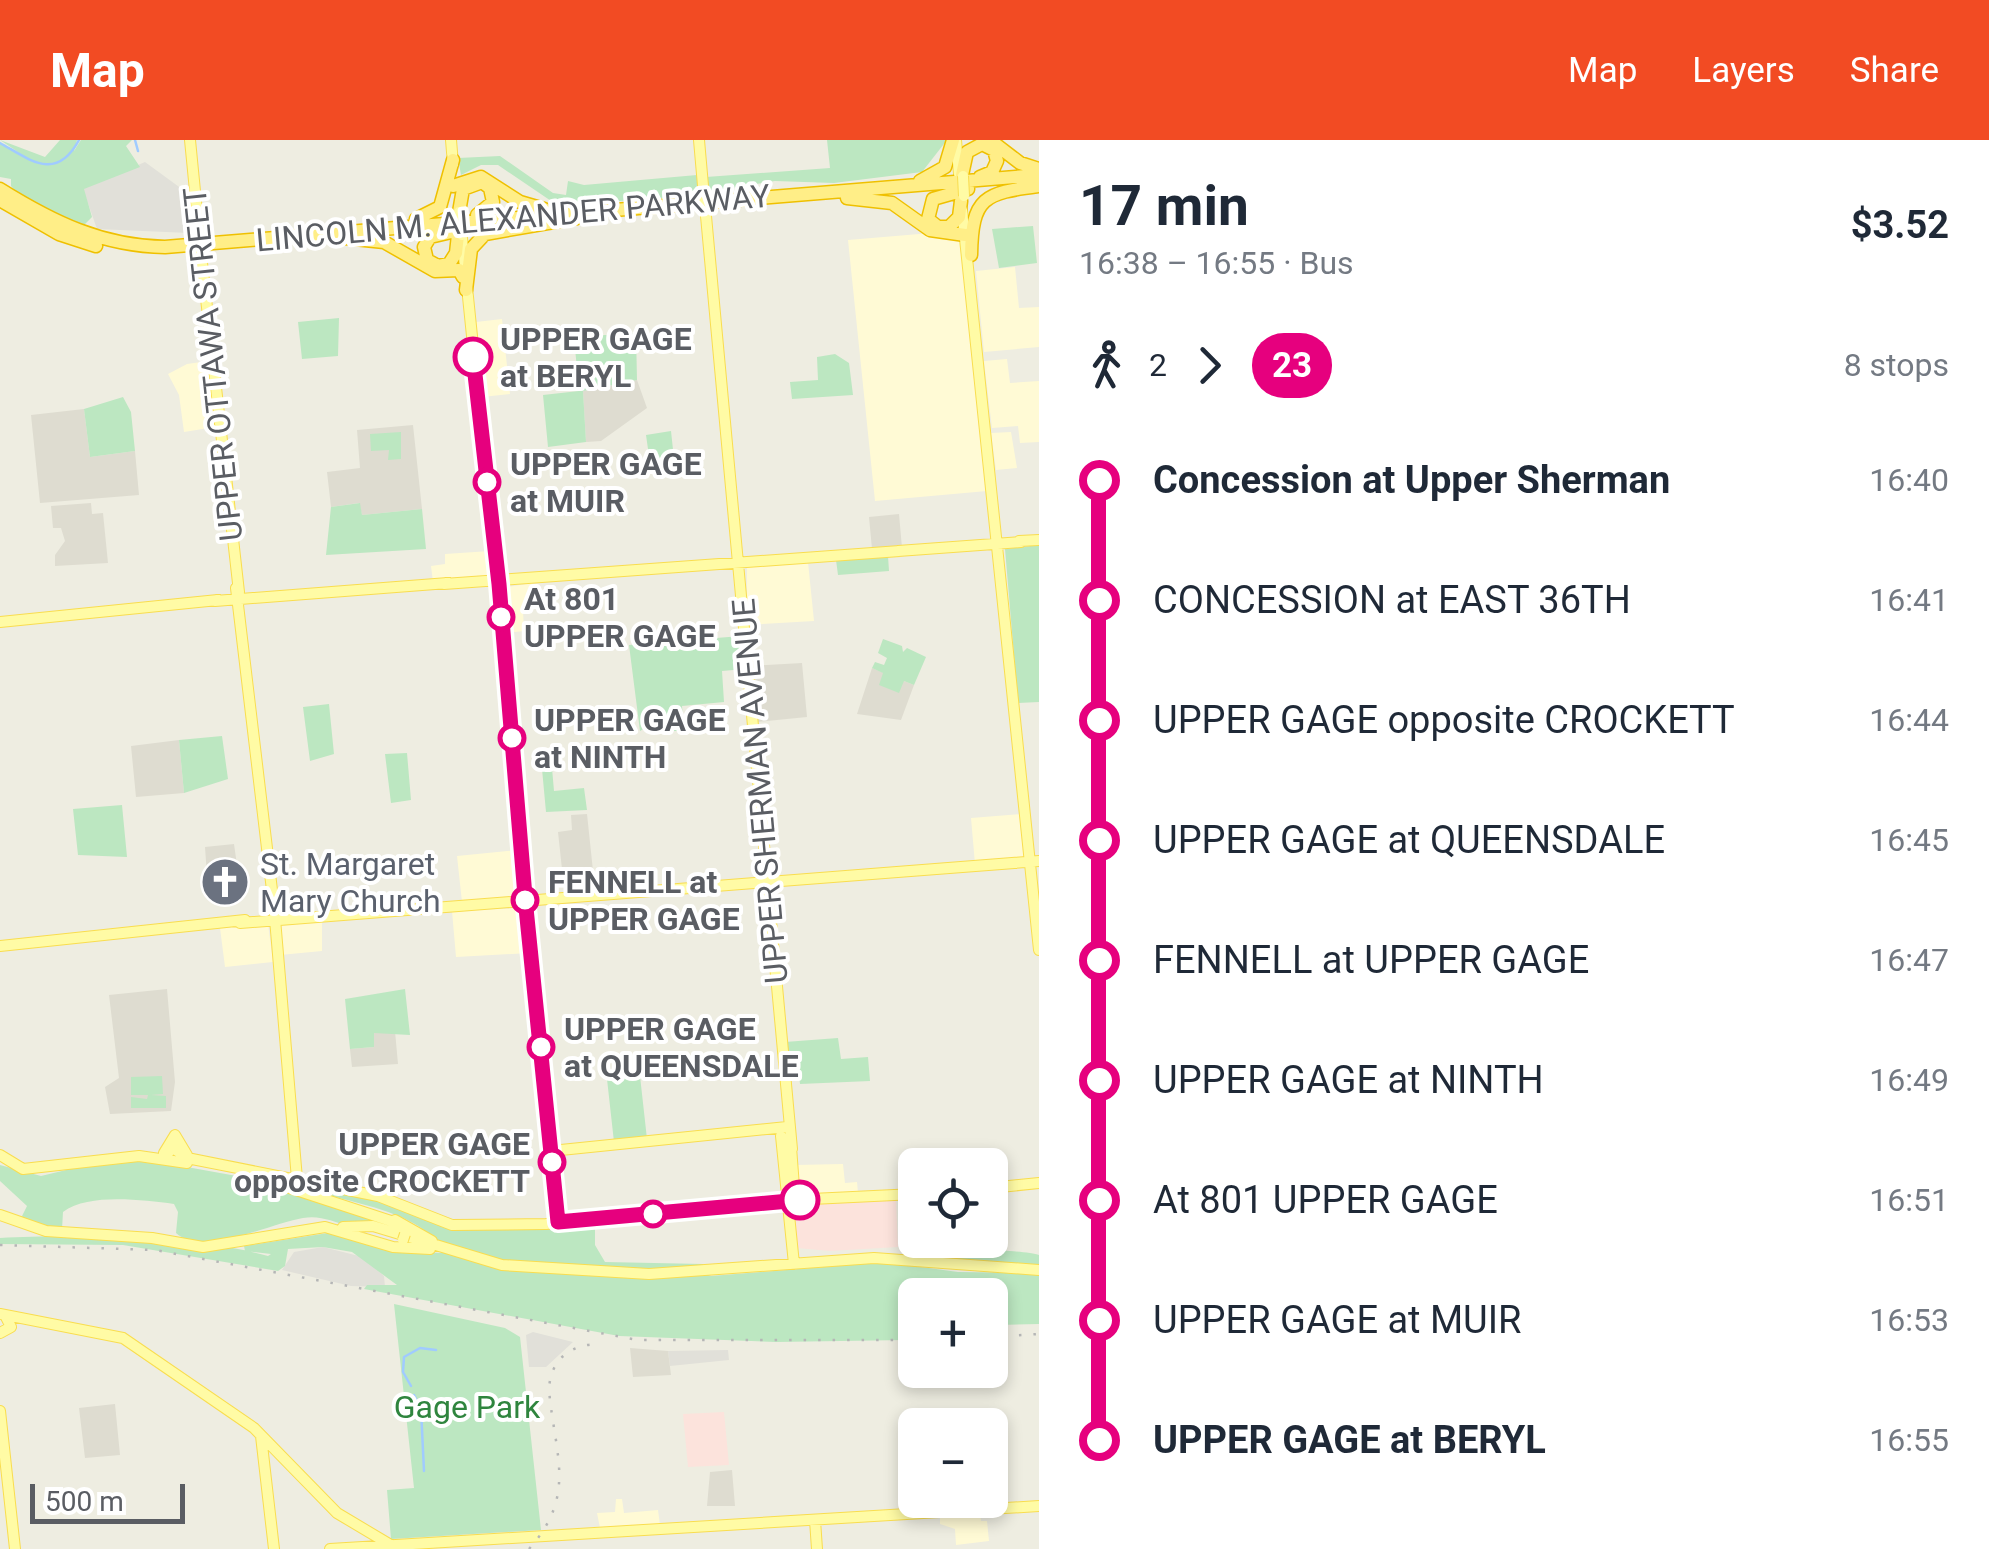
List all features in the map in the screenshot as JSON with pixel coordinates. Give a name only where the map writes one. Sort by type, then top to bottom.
[{"type":"highway","points":[[990,140],[1039,172]]},
{"type":"highway","points":[[828,192],[932,178],[962,142]]},
{"type":"highway","name":"LINCOLN M. ALEXANDER PARKWAY","points":[[0,200],[59,234],[126,252],[176,253],[342,235],[455,216],[574,215],[847,198],[961,186],[1039,172]]},
{"type":"highway","points":[[342,235],[434,213],[456,175],[483,178],[534,208],[574,215]]},
{"type":"highway","points":[[969,256],[972,219],[984,200],[1000,192],[1039,185]]},
{"type":"highway","name":"LINCOLN M. ALEXANDER PARKWAY","points":[[0,189],[84,234],[146,246],[478,226],[828,192],[1039,185]]},
{"type":"highway","points":[[847,198],[892,203],[939,232],[965,229]]},
{"type":"highway","points":[[342,235],[384,242],[442,272],[464,275],[470,254],[485,234],[574,215]]},
{"type":"highway","points":[[460,235],[456,253],[448,264],[438,266],[427,260],[424,248],[430,237],[478,226]]},
{"type":"main road","name":"UPPER OTTAWA STREET","points":[[190,140],[272,902],[296,1179]]},
{"type":"main road","points":[[451,140],[456,175],[455,216],[495,561],[558,1222]]},
{"type":"main road","name":"UPPER SHERMAN AVENUE","points":[[699,140],[768,879],[782,1129],[792,1149],[790,1200]]},
{"type":"main road","points":[[962,142],[965,229],[1034,863],[1039,950]]},
{"type":"main road","points":[[969,256],[973,364],[999,543]]},
{"type":"main road","points":[[972,312],[978,329]]},
{"type":"main road","points":[[0,622],[237,597],[497,582],[1039,540]]},
{"type":"main road","points":[[0,946],[295,918],[527,900],[544,902],[768,879],[1034,863]]},
{"type":"main road","points":[[551,1151],[782,1129],[796,1260]]},
{"type":"main road","points":[[165,1158],[174,1135],[183,1152],[193,1158],[396,1200],[443,1223],[558,1222],[790,1200],[898,1195]]},
{"type":"main road","points":[[0,1156],[13,1166],[28,1170],[165,1158],[262,1178],[397,1224],[402,1237]]},
{"type":"main road","points":[[1008,1186],[1039,1183]]},
{"type":"main road","points":[[363,1212],[402,1224],[402,1237]]},
{"type":"main road","points":[[0,1218],[46,1231],[152,1238],[203,1247],[332,1227],[388,1246],[445,1250]]},
{"type":"main road","points":[[391,1218],[445,1250]]},
{"type":"main road","points":[[266,1236],[313,1225],[374,1226],[445,1250]]},
{"type":"main road","points":[[343,1226],[390,1243],[402,1237]]},
{"type":"main road","points":[[372,1237],[368,1232],[373,1228],[502,1265],[641,1273],[768,1267],[796,1260],[874,1258],[1039,1270]]},
{"type":"main road","points":[[388,1246],[402,1237]]},
{"type":"main road","points":[[0,1333],[12,1325],[4,1313]]},
{"type":"main road","points":[[4,1313],[120,1336],[261,1435],[337,1513],[396,1545]]},
{"type":"main road","points":[[0,1411],[15,1549]]},
{"type":"main road","points":[[261,1435],[274,1549]]},
{"type":"main road","points":[[360,1549],[545,1534],[1039,1506]]},
{"type":"main road","points":[[814,1520],[817,1549]]},
{"type":"main road","points":[[545,1534],[546,1549]]},
{"type":"main road","points":[[330,1549],[426,1542]]},
{"type":"shaded area","points":[[145,162],[186,192],[189,233],[97,229],[83,189]]},
{"type":"shaded area","points":[[931,233],[962,235],[987,491],[875,501],[848,240]]},
{"type":"shaded area","points":[[1015,267],[1019,308],[1039,307],[1039,347],[984,352],[976,271]]},
{"type":"shaded area","points":[[502,319],[510,394],[482,397],[476,322]]},
{"type":"shaded area","points":[[1007,359],[1010,383],[1039,381],[1039,442],[1020,443],[1018,426],[992,428],[984,361]]},
{"type":"shaded area","points":[[208,361],[215,427],[184,432],[179,395],[168,374],[187,364]]},
{"type":"shaded area","points":[[637,380],[647,408],[601,441],[586,442],[583,391]]},
{"type":"shaded area","points":[[84,409],[90,457],[135,451],[139,495],[40,503],[31,415]]},
{"type":"shaded area","points":[[413,425],[422,509],[362,515],[359,503],[331,507],[327,472],[360,468],[357,430]]},
{"type":"shaded area","points":[[1011,432],[1017,468],[996,470],[991,433]]},
{"type":"shaded area","points":[[91,503],[92,514],[103,513],[108,563],[55,566],[55,555],[65,541],[61,528],[53,528],[51,506]]},
{"type":"shaded area","points":[[899,514],[902,548],[872,549],[869,517]]},
{"type":"shaded area","points":[[490,551],[490,579],[433,582],[431,566],[445,564],[445,554]]},
{"type":"shaded area","points":[[808,562],[814,621],[747,625],[747,566]]},
{"type":"shaded area","points":[[532,583],[534,609],[523,611],[524,631],[506,633],[502,588]]},
{"type":"shaded area","points":[[802,663],[807,717],[756,722],[750,666]]},
{"type":"shaded area","points":[[872,668],[914,685],[901,720],[857,714]]},
{"type":"shaded area","points":[[179,740],[184,793],[136,797],[131,746]]},
{"type":"shaded area","points":[[587,814],[593,871],[574,873],[576,896],[565,897],[558,832],[572,830],[571,815]]},
{"type":"shaded area","points":[[1022,814],[1025,859],[975,864],[971,818]]},
{"type":"shaded area","points":[[234,844],[238,872],[207,876],[205,847]]},
{"type":"shaded area","points":[[518,850],[522,898],[462,902],[457,856]]},
{"type":"shaded area","points":[[522,908],[529,953],[456,957],[452,911]]},
{"type":"shaded area","points":[[322,920],[322,951],[280,955],[279,923]]},
{"type":"shaded area","points":[[268,924],[273,962],[225,967],[220,928]]},
{"type":"shaded area","points":[[167,989],[175,1082],[171,1111],[110,1114],[105,1087],[119,1078],[109,995]]},
{"type":"shaded area","points":[[395,1031],[398,1064],[352,1067],[350,1049],[374,1047],[373,1033]]},
{"type":"shaded area","points":[[843,1164],[845,1183],[857,1182],[858,1193],[799,1197],[795,1165]]},
{"type":"shaded area","points":[[896,1200],[898,1247],[830,1251],[797,1248],[791,1204]]},
{"type":"shaded area","points":[[323,1247],[363,1257],[384,1276],[385,1287],[351,1286],[282,1270],[294,1252]]},
{"type":"shaded area","points":[[533,1332],[573,1342],[546,1367],[529,1367],[526,1335]]},
{"type":"shaded area","points":[[630,1348],[668,1351],[671,1375],[633,1377]]},
{"type":"shaded area","points":[[728,1350],[729,1360],[670,1366],[668,1351]]},
{"type":"shaded area","points":[[115,1404],[120,1455],[85,1458],[79,1408]]},
{"type":"shaded area","points":[[724,1412],[729,1465],[688,1467],[683,1414]]},
{"type":"shaded area","points":[[732,1470],[735,1506],[707,1506],[710,1472]]},
{"type":"shaded area","points":[[616,1499],[622,1499],[624,1513],[658,1510],[660,1525],[600,1528],[597,1513],[615,1512]]},
{"type":"shaded area","points":[[940,1518],[981,1518],[987,1521],[989,1541],[956,1545],[955,1529],[940,1524]]},
{"type":"green space","points":[[0,140],[45,157],[60,140],[77,140],[74,151],[81,140],[132,140],[126,146],[140,167],[84,189],[92,217],[82,227],[18,194],[11,179],[0,177],[0,143],[18,152]]},
{"type":"green space","points":[[827,140],[947,140],[922,172],[834,183],[775,181],[707,192],[706,177],[830,168]]},
{"type":"green space","points":[[500,156],[553,193],[566,195],[568,181],[584,185],[697,175],[699,196],[557,205],[498,165],[481,165],[461,175],[458,158]]},
{"type":"green space","points":[[1033,226],[1037,263],[999,268],[992,229]]},
{"type":"green space","points":[[339,318],[338,356],[302,359],[298,322]]},
{"type":"green space","points":[[636,333],[637,380],[583,391],[586,442],[548,447],[543,395],[579,391],[574,337]]},
{"type":"green space","points":[[835,354],[849,363],[853,395],[792,399],[790,382],[818,380],[817,357]]},
{"type":"green space","points":[[123,397],[131,412],[135,451],[90,457],[84,409]]},
{"type":"green space","points":[[671,431],[675,468],[651,470],[646,435]]},
{"type":"green space","points":[[401,432],[401,459],[388,460],[389,450],[371,451],[370,434]]},
{"type":"green space","points":[[360,503],[362,515],[422,509],[426,549],[326,555],[331,507]]},
{"type":"green space","points":[[1039,545],[1039,702],[1018,703],[1005,549]]},
{"type":"green space","points":[[888,556],[889,571],[838,575],[836,560]]},
{"type":"green space","points":[[741,636],[745,669],[722,671],[724,702],[682,706],[684,731],[671,731],[659,720],[640,731],[629,645]]},
{"type":"green space","points":[[883,639],[902,646],[903,652],[907,648],[926,657],[914,685],[904,681],[899,693],[879,685],[883,673],[872,668],[875,662],[884,665],[887,658],[878,653]]},
{"type":"green space","points":[[329,704],[334,754],[310,761],[303,707]]},
{"type":"green space","points":[[222,736],[228,779],[184,793],[179,740]]},
{"type":"green space","points":[[407,753],[411,800],[391,803],[385,754]]},
{"type":"green space","points":[[552,768],[554,791],[584,788],[587,810],[546,812],[542,769]]},
{"type":"green space","points":[[122,805],[127,857],[78,855],[73,809]]},
{"type":"green space","points":[[405,989],[410,1035],[374,1033],[374,1047],[350,1049],[345,999]]},
{"type":"green space","points":[[838,1038],[841,1059],[868,1057],[870,1081],[800,1084],[796,1051],[786,1051],[785,1042]]},
{"type":"green space","points":[[162,1076],[163,1094],[151,1095],[166,1096],[166,1108],[131,1108],[131,1097],[147,1099],[148,1095],[131,1095],[131,1077]]},
{"type":"green space","points":[[640,1076],[647,1139],[614,1142],[607,1079]]},
{"type":"green space","points":[[148,1160],[259,1180],[396,1229],[360,1228],[309,1217],[203,1241],[176,1233],[178,1212],[174,1204],[116,1199],[87,1202],[63,1212],[62,1229],[24,1221],[27,1206],[0,1181],[0,1165],[41,1176],[83,1166]]},
{"type":"green space","points":[[309,1185],[406,1206],[451,1230],[595,1222],[595,1245],[605,1262],[703,1264],[705,1274],[711,1276],[885,1262],[958,1272],[1039,1273],[1039,1324],[1008,1325],[1008,1278],[898,1278],[898,1340],[776,1342],[619,1336],[364,1289],[367,1285],[397,1285],[352,1252],[323,1247],[288,1249],[285,1266],[278,1271],[123,1245],[0,1244],[0,1238],[136,1238],[245,1251],[244,1246],[328,1233],[410,1252],[445,1253],[435,1239],[406,1219],[318,1192]]},
{"type":"green space","points":[[1008,1251],[1023,1252],[1039,1255],[1039,1268],[931,1258],[1008,1258]]},
{"type":"green space","name":"Gage Park","points":[[394,1304],[505,1328],[520,1337],[541,1530],[391,1539],[387,1490],[414,1488]]},
{"type":"waterway","points":[[0,143],[32,160],[52,164],[61,161],[79,140]]},
{"type":"waterway","points":[[135,140],[138,151]]},
{"type":"waterway","points":[[411,1386],[403,1372],[404,1357],[420,1348],[436,1350]]},
{"type":"waterway","points":[[414,1395],[421,1409],[424,1471]]},
{"type":"railway","points":[[0,1245],[155,1250],[638,1340],[898,1340]]},
{"type":"railway","points":[[1008,1336],[1039,1334]]},
{"type":"railway","points":[[529,1549],[544,1529],[558,1492],[558,1455],[549,1390],[553,1370],[571,1350],[600,1344]]},
{"type":"bus line","name":"23","points":[[473,357],[497,563],[524,892],[558,1222],[800,1200]]},
{"type":"place","name":"UPPER GAGE at BERYL","points":[[473,357]]},
{"type":"place","name":"UPPER GAGE at MUIR","points":[[487,482]]},
{"type":"place","name":"At 801 UPPER GAGE","points":[[501,617]]},
{"type":"place","name":"UPPER GAGE at NINTH","points":[[512,738]]},
{"type":"place","name":"St. Margaret Mary Church","points":[[225,882]]},
{"type":"place","name":"FENNELL at UPPER GAGE","points":[[525,900]]},
{"type":"place","name":"UPPER GAGE at QUEENSDALE","points":[[541,1047]]},
{"type":"place","name":"UPPER GAGE opposite CROCKETT","points":[[552,1162]]}]
